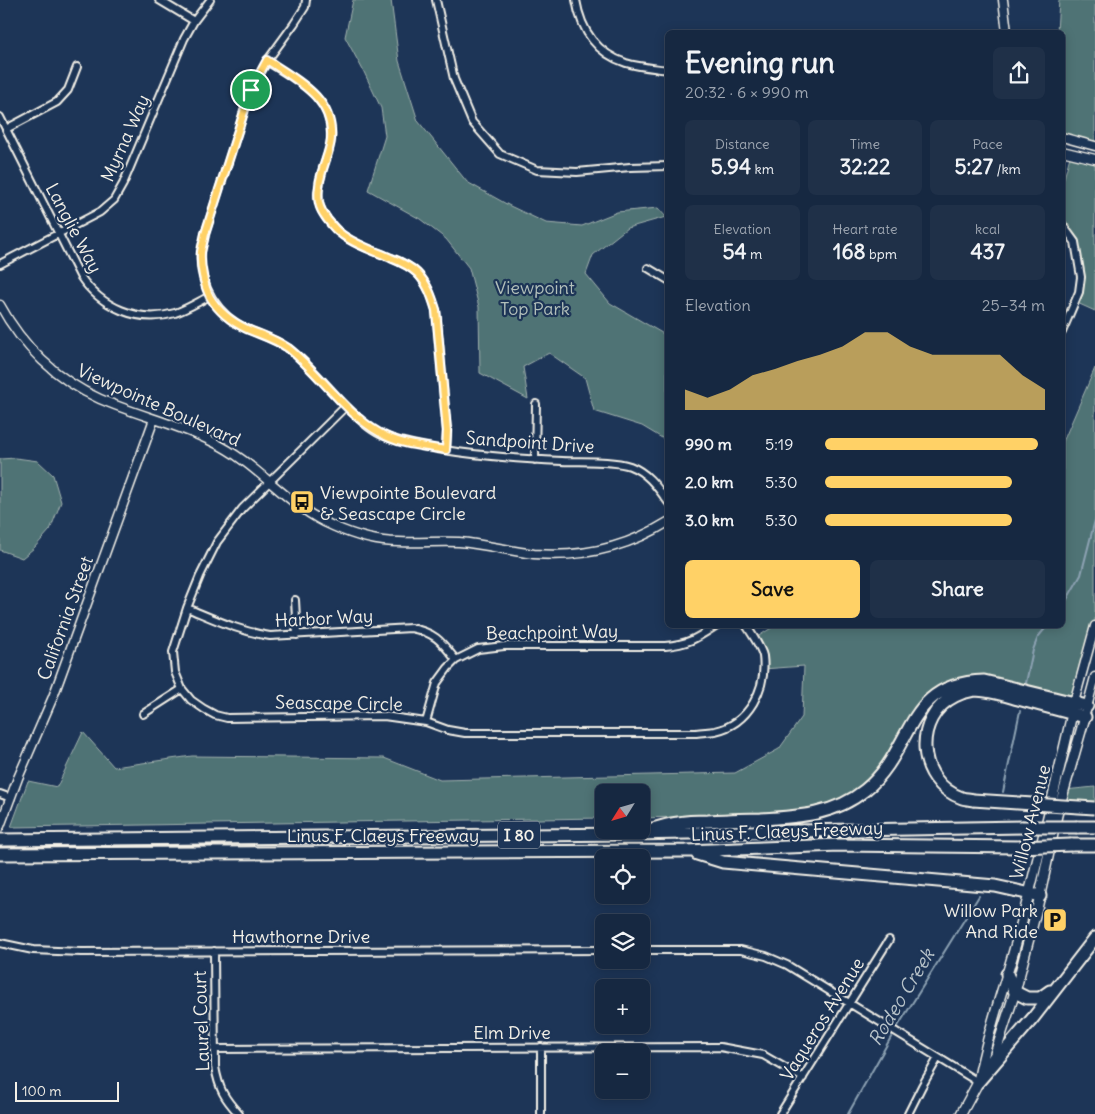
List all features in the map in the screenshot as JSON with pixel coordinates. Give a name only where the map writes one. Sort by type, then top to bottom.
[{"type":"highway","points":[[650,829],[679,822],[796,817],[823,812],[848,802],[881,776],[892,761],[917,714],[928,701],[956,685],[984,681],[1086,712]]},
{"type":"highway","points":[[1073,708],[990,692],[973,690],[960,694],[947,700],[938,709],[930,722],[926,735],[927,761],[939,783],[962,798],[1094,808]]},
{"type":"highway","name":"Linus F. Claeys Freeway","points":[[650,834],[1095,827]]},
{"type":"highway","name":"Linus F. Claeys Freeway","points":[[0,840],[595,834]]},
{"type":"highway","name":"Linus F. Claeys Freeway","points":[[0,854],[686,851],[840,845],[1019,847],[1095,845]]},
{"type":"highway","points":[[686,851],[723,862],[995,886],[1034,895]]},
{"type":"highway","points":[[978,1082],[1033,1018],[1095,938]]},
{"type":"highway","points":[[1007,974],[1015,992],[1027,998],[1040,998],[1058,986]]},
{"type":"main road","name":"Willow Avenue","points":[[961,1114],[995,1054],[1015,992],[1073,708]]},
{"type":"main road","name":"Willow Avenue","points":[[978,1082],[984,1052],[1007,974],[1034,895],[1086,712]]},
{"type":"street","points":[[159,0],[194,22]]},
{"type":"street","name":"Myrna Way","points":[[0,264],[100,212],[114,200],[124,184],[179,49],[194,22],[210,0]]},
{"type":"street","name":"Sandpoint Drive","points":[[306,0],[294,24],[267,60],[251,90],[205,234],[201,254],[203,275],[210,296],[234,322],[246,329],[271,338],[287,348],[362,421],[381,434],[403,443],[491,457],[617,463],[643,473],[654,482],[665,498]]},
{"type":"street","points":[[436,0],[454,79],[472,122],[500,154],[537,170],[577,172],[665,166]]},
{"type":"street","points":[[576,0],[582,24],[594,43],[609,56],[627,63],[665,69]]},
{"type":"street","points":[[1004,0],[1007,30]]},
{"type":"street","points":[[267,60],[309,88],[324,106],[329,118],[331,141],[318,188],[320,208],[324,215],[338,232],[349,239],[409,266],[418,273],[427,286],[436,310],[447,431],[446,450]]},
{"type":"street","points":[[6,129],[57,102],[68,90],[77,68]]},
{"type":"street","name":"Langlie Way","points":[[0,117],[77,270],[88,287],[103,301],[121,311],[142,316],[163,316],[182,310],[210,296]]},
{"type":"street","points":[[1065,137],[1095,146]]},
{"type":"street","points":[[1065,152],[1095,159]]},
{"type":"street","points":[[1065,228],[1075,242],[1081,277],[1079,292],[1065,325]]},
{"type":"street","points":[[648,268],[665,278]]},
{"type":"street","name":"Viewpointe Boulevard","points":[[0,305],[12,326],[26,344],[42,360],[78,388],[217,444],[243,459],[299,506],[332,526],[379,540],[397,542],[462,542],[533,554],[563,555],[594,552],[623,545],[665,524]]},
{"type":"street","points":[[535,460],[536,404]]},
{"type":"street","name":"Seascape Circle","points":[[346,406],[242,509],[217,542],[200,576],[187,608],[173,652],[176,672],[182,689],[191,700],[204,710],[227,718],[384,716],[426,722],[448,730],[466,733],[686,733],[715,731],[737,722],[751,708],[758,695],[763,669],[762,654],[748,628]]},
{"type":"street","name":"California Street","points":[[0,826],[53,697],[154,419]]},
{"type":"street","points":[[295,600],[297,635]]},
{"type":"street","name":"Harbor Way","points":[[187,608],[243,631],[270,636],[411,628],[431,634],[441,641],[456,660]]},
{"type":"street","name":"Willow Avenue","points":[[1073,708],[1095,626]]},
{"type":"street","name":"Beachpoint Way","points":[[426,722],[437,683],[456,660],[478,649],[504,646],[665,646],[689,642],[712,628]]},
{"type":"street","name":"Willow Avenue","points":[[1086,712],[1095,677]]},
{"type":"street","points":[[143,714],[182,689]]},
{"type":"street","points":[[0,794],[11,798]]},
{"type":"street","name":"Vaqueros Avenue","points":[[780,1114],[889,940]]},
{"type":"street","name":"Hawthorne Drive","points":[[0,943],[33,950],[81,952],[595,950]]},
{"type":"street","points":[[650,950],[741,950],[766,956],[787,965],[978,1082]]},
{"type":"street","name":"Laurel Court","points":[[214,951],[215,1067],[218,1084],[228,1102],[239,1114]]},
{"type":"street","points":[[541,1047],[542,1114]]},
{"type":"street","name":"Elm Drive","points":[[214,1049],[720,1047],[763,1055],[803,1078]]},
{"type":"street","points":[[908,1114],[938,1058]]},
{"type":"green space","name":"Viewpoint Top Park","points":[[353,0],[391,0],[399,61],[418,121],[467,182],[546,223],[582,226],[617,212],[658,208],[665,216],[627,228],[593,255],[586,274],[610,303],[665,335],[665,440],[642,426],[594,411],[585,378],[549,353],[523,367],[528,399],[480,373],[479,307],[469,268],[446,239],[420,219],[368,190],[385,136],[381,108],[345,37]]},
{"type":"green space","points":[[1059,0],[1095,0],[1095,146],[1065,138],[1065,30],[1057,30]]},
{"type":"green space","points":[[1071,153],[1095,159],[1095,311],[1075,302],[1081,277],[1075,242],[1065,228],[1065,175]]},
{"type":"green space","points":[[1095,368],[1095,626],[1074,703],[991,683],[928,701],[892,761],[839,805],[833,801],[814,808],[794,812],[650,818],[650,784],[595,784],[595,818],[11,827],[28,781],[57,787],[83,732],[114,767],[192,756],[384,758],[440,780],[735,773],[779,749],[802,717],[804,666],[763,669],[763,654],[754,639],[771,628],[1065,628],[1065,437]]},
{"type":"green space","points":[[16,458],[38,461],[53,475],[61,502],[50,530],[22,558],[0,550],[0,459]]},
{"type":"green space","points":[[1095,787],[1095,809],[1059,807],[1064,790]]},
{"type":"waterway","name":"Rodeo Creek","points":[[1065,603],[1081,575],[1095,520]]},
{"type":"waterway","name":"Rodeo Creek","points":[[1026,683],[1033,650],[1038,637],[1046,628]]},
{"type":"waterway","name":"Rodeo Creek","points":[[1003,792],[1020,711]]},
{"type":"waterway","name":"Rodeo Creek","points":[[848,1114],[890,1039],[979,896]]},
{"type":"place","name":"Viewpointe Boulevard & Seascape Circle","points":[[302,502]]},
{"type":"place","name":"Willow Park And Ride","points":[[1055,920]]},
{"type":"route","points":[[267,60],[309,88],[316,95],[324,106],[331,130],[331,141],[318,188],[320,208],[338,232],[349,239],[409,266],[418,273],[427,286],[436,310],[447,431],[446,450],[403,443],[381,434],[362,421],[287,348],[271,338],[246,329],[234,322],[210,296],[203,275],[201,254],[205,234],[251,90],[267,60]]}]
